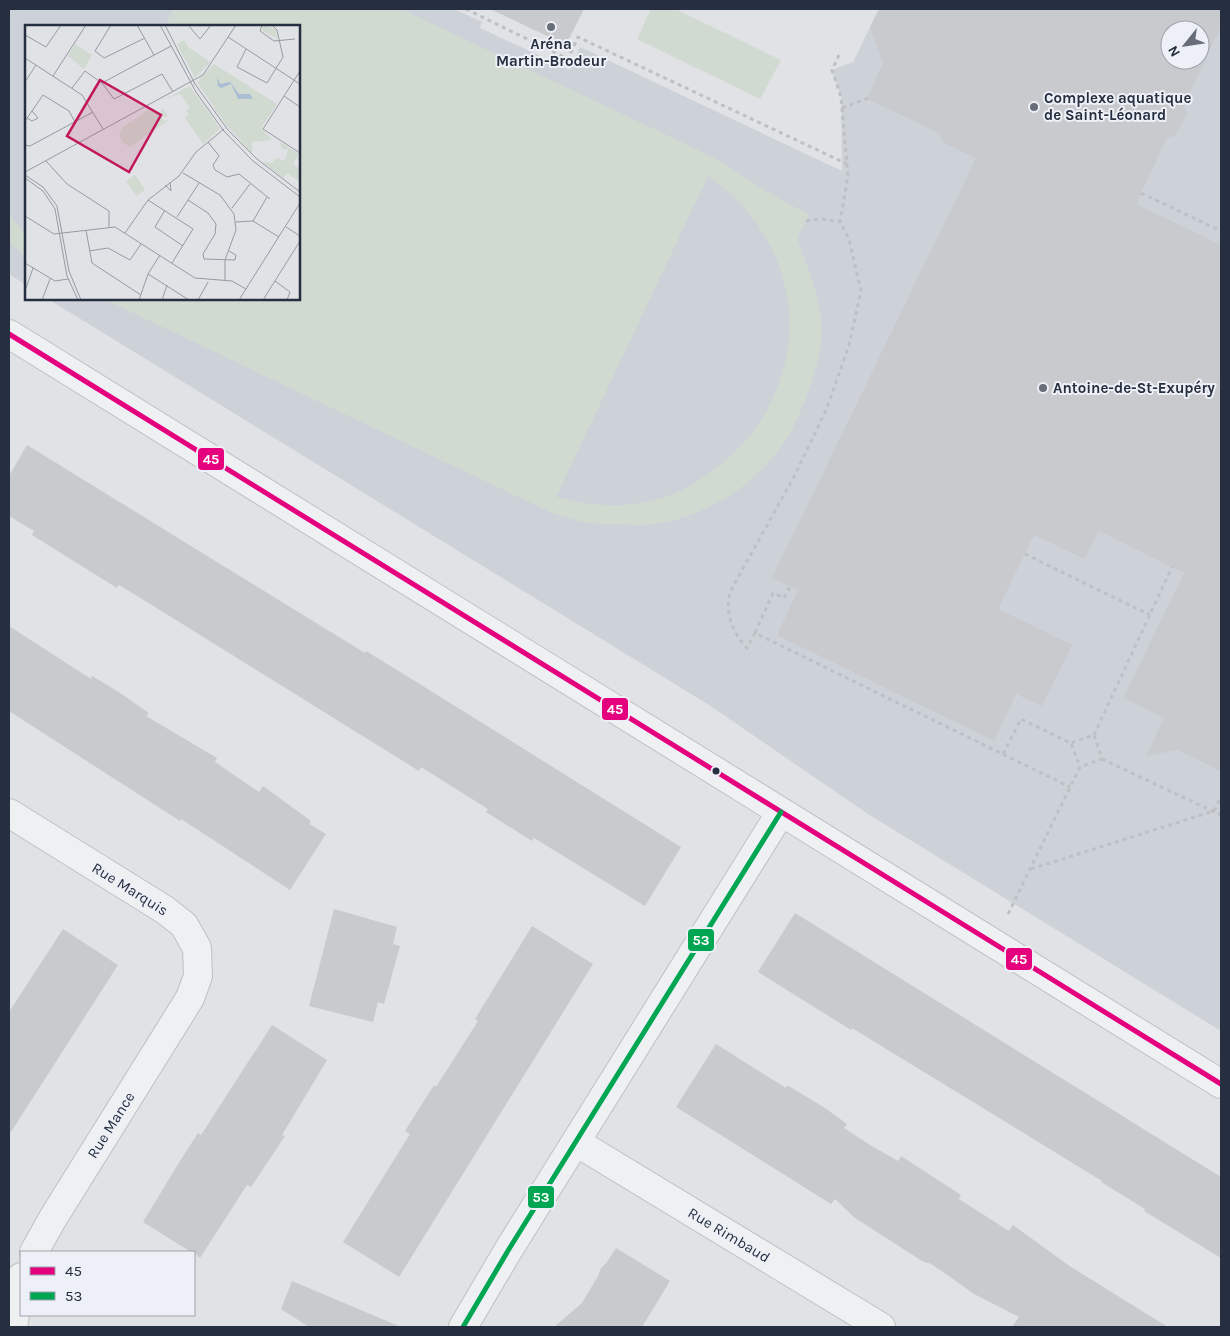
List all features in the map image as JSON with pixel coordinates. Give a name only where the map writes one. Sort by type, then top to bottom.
[{"type":"street","points":[[9,334],[1221,1084]]},
{"type":"street","points":[[463,1327],[495,1272],[781,812]]},
{"type":"street","name":"Rue Marquis","points":[[9,813],[165,910],[184,925],[197,948],[198,976],[190,998]]},
{"type":"street","name":"Rue Mance","points":[[35,1251],[53,1218],[190,998]]},
{"type":"street","name":"Rue Rimbaud","points":[[576,1142],[881,1327]]},
{"type":"street","points":[[9,1267],[20,1275]]},
{"type":"street","points":[[13,1327],[20,1282]]},
{"type":"path","points":[[466,9],[568,59],[578,37],[847,164]]},
{"type":"path","points":[[790,586],[784,598],[773,593],[747,648],[741,642],[728,617],[730,590],[795,475],[827,408],[849,345],[861,291],[849,238],[840,222],[848,176],[841,97],[832,70],[839,55]]},
{"type":"path","points":[[842,108],[871,97]]},
{"type":"path","points":[[1141,193],[1221,231]]},
{"type":"path","points":[[806,221],[822,219],[840,222]]},
{"type":"path","points":[[1024,554],[1150,615]]},
{"type":"path","points":[[1102,759],[1094,735],[1172,567]]},
{"type":"path","points":[[754,633],[1070,787]]},
{"type":"path","points":[[1003,754],[1021,718],[1071,743],[1080,767]]},
{"type":"path","points":[[1071,743],[1094,735]]},
{"type":"path","points":[[994,944],[1080,767],[1102,759],[1221,815]]},
{"type":"path","points":[[1031,868],[1214,811],[1221,797]]},
{"type":"shaded area","points":[[9,9],[454,9],[482,22],[480,28],[570,70],[580,47],[842,171],[841,97],[832,70],[853,62],[879,9],[1221,9],[1221,1031],[868,814],[709,705],[50,300],[300,300],[300,25],[25,25],[25,284],[9,274]]},
{"type":"shaded area","points":[[173,9],[401,9],[713,157],[764,190],[809,215],[797,238],[818,301],[822,328],[821,341],[811,385],[804,402],[786,440],[770,460],[756,475],[722,500],[684,517],[664,522],[643,525],[596,524],[550,512],[106,300],[300,300],[300,25],[165,25]],"holes":[[[708,176],[735,198],[757,224],[769,243],[782,275],[789,307],[789,340],[783,372],[771,402],[754,430],[732,455],[701,479],[678,492],[654,500],[626,505],[598,505],[556,497]]]},
{"type":"shaded area","points":[[651,9],[675,9],[781,60],[760,99],[637,39]]},
{"type":"shaded area","points":[[9,215],[25,233],[25,257],[9,241]]},
{"type":"building","name":"Aréna Martin-Brodeur","points":[[490,9],[584,9],[566,45]]},
{"type":"building","name":"Antoine-de-St-Exupéry","points":[[879,9],[1221,9],[1221,26],[1210,50],[1210,20],[1160,20],[1160,70],[1201,70],[1184,106],[1187,113],[1175,136],[1167,138],[1136,204],[1221,245],[1221,771],[1178,750],[1146,756],[1164,718],[1123,698],[1184,573],[1099,531],[1085,559],[1034,535],[998,609],[1072,645],[1042,706],[1016,694],[994,741],[777,635],[798,590],[772,578],[976,158],[942,142],[939,133],[867,99],[883,63],[870,27]]},
{"type":"building","points":[[27,445],[365,653],[366,651],[410,678],[681,847],[645,906],[534,838],[532,841],[486,812],[488,809],[421,767],[419,771],[147,602],[119,585],[117,588],[32,535],[34,531],[9,516],[9,476]]},
{"type":"building","points":[[9,626],[91,679],[92,676],[117,691],[149,713],[146,716],[217,758],[215,762],[259,792],[263,786],[311,821],[309,824],[326,834],[290,890],[9,711]]},
{"type":"building","points":[[334,909],[397,927],[393,944],[400,946],[384,1004],[378,1002],[373,1022],[309,1006]]},
{"type":"building","points":[[795,913],[1221,1177],[1221,1258],[1144,1211],[1145,1209],[1102,1181],[758,972]]},
{"type":"building","points":[[532,926],[593,964],[399,1277],[343,1242],[410,1134],[405,1131],[478,1021],[475,1019]]},
{"type":"building","points":[[63,929],[118,965],[9,1135],[9,1012]]},
{"type":"building","points":[[272,1025],[327,1060],[282,1135],[285,1136],[251,1187],[247,1185],[200,1258],[195,1251],[189,1251],[143,1222],[198,1133],[201,1135]]},
{"type":"building","points":[[716,1044],[786,1088],[787,1085],[825,1108],[847,1124],[844,1128],[870,1145],[898,1161],[901,1156],[961,1195],[959,1199],[1009,1231],[1013,1225],[1071,1267],[1168,1327],[1012,1327],[1019,1317],[974,1294],[931,1264],[922,1261],[855,1218],[835,1199],[831,1204],[676,1107]]},
{"type":"building","points":[[616,1248],[670,1281],[642,1327],[554,1327],[582,1303],[601,1268]]},
{"type":"building","points":[[292,1281],[401,1327],[309,1327],[281,1309]]},
{"type":"transit line","name":"45","points":[[9,334],[1221,1084]]},
{"type":"transit line","name":"53","points":[[463,1327],[509,1249],[781,812]]},
{"type":"place","name":"Aréna Martin-Brodeur","points":[[551,27]]},
{"type":"place","name":"Complexe aquatique de Saint-Léonard","points":[[1034,107]]},
{"type":"place","name":"Antoine-de-St-Exupéry","points":[[1043,388]]}]
